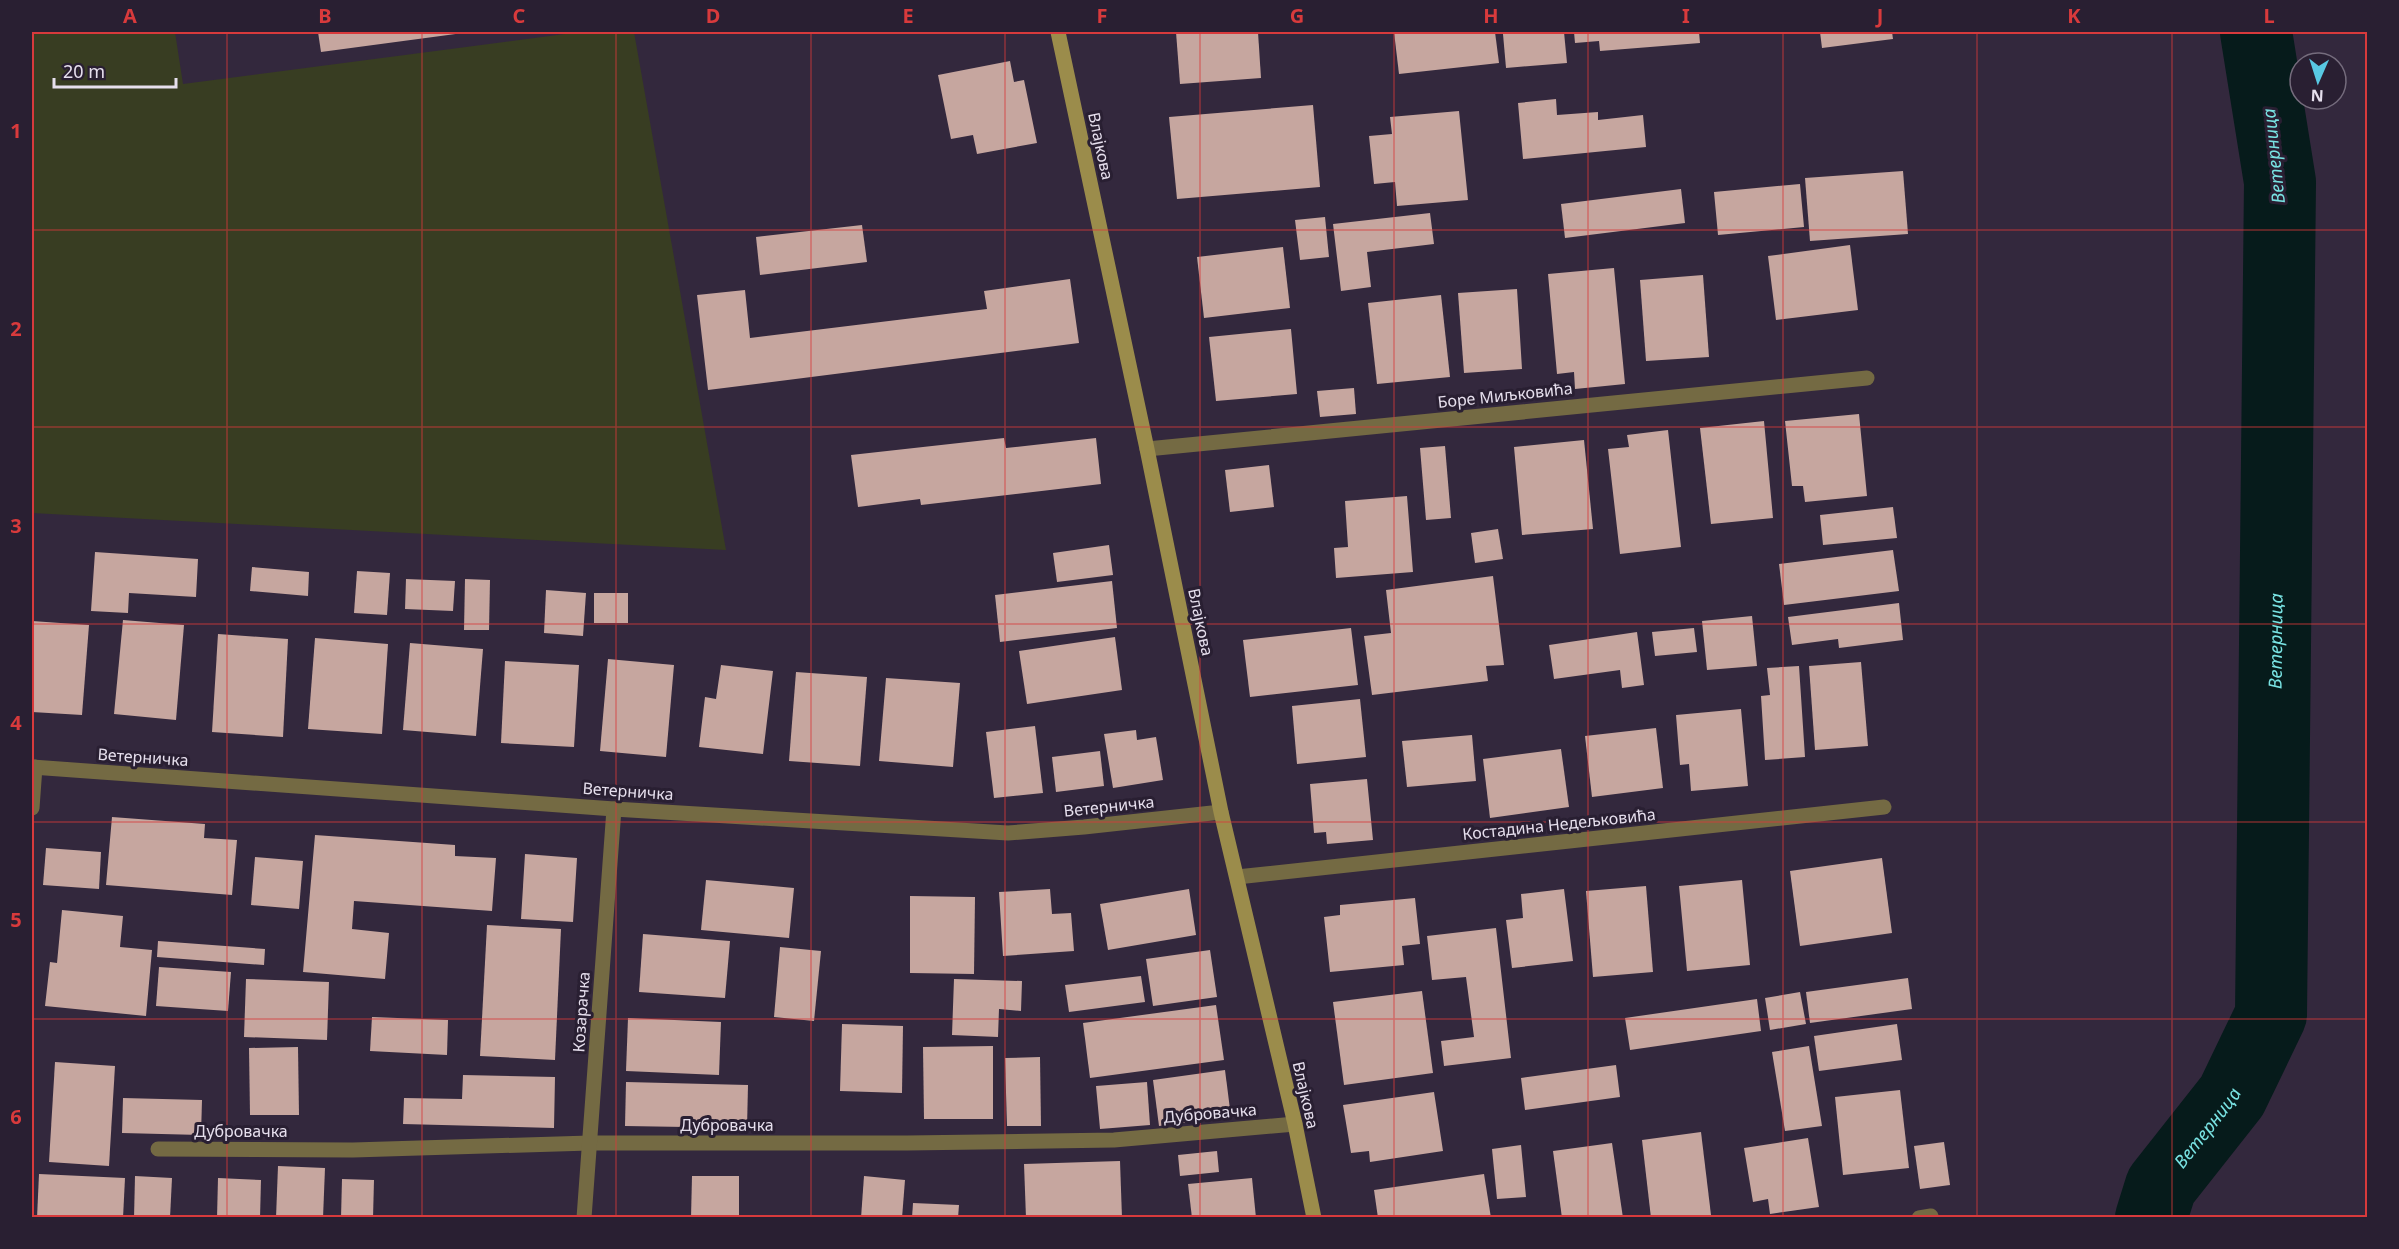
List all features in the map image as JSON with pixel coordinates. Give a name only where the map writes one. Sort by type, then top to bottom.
[{"type":"main road","name":"Влајкова","points":[[1058,32],[1147,449],[1221,812],[1295,1124],[1314,1218]]},
{"type":"street","name":"Боре Миљковића","points":[[1147,449],[1867,378]]},
{"type":"street","name":"Ветерничка","points":[[33,767],[614,809],[1008,833],[1221,812]]},
{"type":"street","points":[[32,808],[33,767]]},
{"type":"street","name":"Костадина Недељковића","points":[[1237,877],[1884,807]]},
{"type":"street","name":"Козарачка","points":[[584,1218],[614,809]]},
{"type":"street","name":"Дубровачка","points":[[158,1149],[353,1150],[590,1143],[907,1143],[1114,1140],[1295,1124]]},
{"type":"green space","points":[[32,32],[175,32],[183,84],[580,32],[634,32],[726,550],[32,513]]},
{"type":"building","points":[[318,32],[463,32],[463,33],[321,52]]},
{"type":"building","points":[[1176,32],[1258,32],[1261,78],[1180,84]]},
{"type":"building","points":[[1394,32],[1495,32],[1499,63],[1399,74]]},
{"type":"building","points":[[1564,32],[1567,63],[1506,68],[1503,34]]},
{"type":"building","points":[[1574,32],[1699,32],[1700,43],[1600,51],[1599,41],[1575,43]]},
{"type":"building","points":[[1820,32],[1892,32],[1893,39],[1822,48]]},
{"type":"building","points":[[1010,61],[1014,82],[1024,80],[1037,143],[977,154],[973,135],[951,139],[938,75]]},
{"type":"building","points":[[1556,99],[1557,115],[1598,112],[1598,120],[1643,115],[1646,147],[1523,159],[1518,103]]},
{"type":"building","points":[[1313,105],[1320,187],[1177,199],[1169,117]]},
{"type":"building","points":[[1459,111],[1468,200],[1397,206],[1395,182],[1374,184],[1369,136],[1392,134],[1390,117]]},
{"type":"building","points":[[1903,171],[1908,234],[1810,241],[1805,178]]},
{"type":"building","points":[[1800,184],[1804,227],[1718,235],[1714,192]]},
{"type":"building","points":[[1681,189],[1685,223],[1565,238],[1561,204]]},
{"type":"building","points":[[1430,213],[1434,244],[1367,252],[1371,287],[1341,291],[1333,224]]},
{"type":"building","points":[[1325,217],[1329,257],[1300,260],[1295,220]]},
{"type":"building","points":[[862,225],[867,262],[760,275],[756,237]]},
{"type":"building","points":[[1850,245],[1858,310],[1776,320],[1768,256]]},
{"type":"building","points":[[1283,247],[1290,308],[1204,318],[1197,257]]},
{"type":"building","points":[[1614,268],[1625,384],[1575,389],[1574,372],[1557,374],[1548,274]]},
{"type":"building","points":[[1703,275],[1709,357],[1646,361],[1640,280]]},
{"type":"building","points":[[1070,279],[1079,343],[708,390],[697,295],[745,290],[750,338],[987,309],[984,291]]},
{"type":"building","points":[[1517,289],[1522,369],[1464,373],[1458,293]]},
{"type":"building","points":[[1441,295],[1450,377],[1377,384],[1368,303]]},
{"type":"building","points":[[1291,329],[1297,394],[1216,401],[1209,337]]},
{"type":"building","points":[[1354,388],[1356,414],[1320,417],[1317,391]]},
{"type":"building","points":[[1859,414],[1867,496],[1805,502],[1803,486],[1792,486],[1785,421]]},
{"type":"building","points":[[1764,421],[1773,518],[1711,524],[1700,428]]},
{"type":"building","points":[[1668,430],[1681,547],[1620,554],[1608,449],[1629,447],[1627,435]]},
{"type":"building","points":[[1004,438],[1006,448],[1096,438],[1101,484],[921,505],[920,499],[858,507],[851,455]]},
{"type":"building","points":[[1584,440],[1593,529],[1522,535],[1514,447]]},
{"type":"building","points":[[1445,446],[1451,518],[1426,520],[1420,448]]},
{"type":"building","points":[[1269,465],[1274,507],[1230,512],[1225,470]]},
{"type":"building","points":[[1407,496],[1413,572],[1336,578],[1334,548],[1348,547],[1345,501]]},
{"type":"building","points":[[1893,507],[1897,538],[1823,545],[1820,515]]},
{"type":"building","points":[[1498,529],[1503,559],[1475,563],[1471,533]]},
{"type":"building","points":[[1109,545],[1113,575],[1057,582],[1053,553]]},
{"type":"building","points":[[1893,550],[1899,591],[1784,605],[1779,564]]},
{"type":"building","points":[[95,552],[198,559],[196,597],[129,593],[128,613],[91,611]]},
{"type":"building","points":[[252,567],[309,572],[308,596],[250,591]]},
{"type":"building","points":[[357,571],[390,573],[387,615],[354,613]]},
{"type":"building","points":[[1493,576],[1504,665],[1486,666],[1488,681],[1372,695],[1364,636],[1391,633],[1386,590]]},
{"type":"building","points":[[406,579],[455,581],[453,611],[405,609]]},
{"type":"building","points":[[465,579],[490,580],[489,630],[464,630]]},
{"type":"building","points":[[1112,581],[1117,628],[1000,642],[995,595]]},
{"type":"building","points":[[546,590],[586,593],[583,636],[544,633]]},
{"type":"building","points":[[594,593],[628,593],[628,623],[594,623]]},
{"type":"building","points":[[1899,603],[1903,640],[1839,648],[1838,639],[1792,645],[1788,617]]},
{"type":"building","points":[[1752,616],[1757,666],[1707,670],[1702,621]]},
{"type":"building","points":[[123,620],[184,625],[176,720],[114,714]]},
{"type":"building","points":[[32,621],[89,625],[82,715],[32,712]]},
{"type":"building","points":[[1351,628],[1358,685],[1250,697],[1243,640]]},
{"type":"building","points":[[1694,628],[1697,652],[1655,656],[1652,632]]},
{"type":"building","points":[[1637,632],[1644,685],[1622,688],[1620,670],[1554,679],[1549,645]]},
{"type":"building","points":[[218,634],[288,639],[283,737],[212,732]]},
{"type":"building","points":[[1115,637],[1122,690],[1027,704],[1019,651]]},
{"type":"building","points":[[315,638],[388,644],[382,734],[308,729]]},
{"type":"building","points":[[410,643],[483,649],[476,736],[403,730]]},
{"type":"building","points":[[608,659],[674,665],[666,757],[600,751]]},
{"type":"building","points":[[505,661],[579,665],[574,747],[501,743]]},
{"type":"building","points":[[1861,662],[1868,746],[1815,750],[1809,666]]},
{"type":"building","points":[[721,665],[773,671],[763,754],[699,747],[705,697],[716,699]]},
{"type":"building","points":[[1799,666],[1805,757],[1765,760],[1761,696],[1770,695],[1767,668]]},
{"type":"building","points":[[796,672],[867,677],[860,766],[789,761]]},
{"type":"building","points":[[886,678],[960,683],[953,767],[879,761]]},
{"type":"building","points":[[1360,699],[1366,757],[1297,764],[1292,706]]},
{"type":"building","points":[[1741,709],[1748,786],[1691,791],[1689,764],[1680,765],[1676,715]]},
{"type":"building","points":[[1035,726],[1043,793],[994,798],[986,732]]},
{"type":"building","points":[[1656,728],[1663,788],[1592,797],[1585,736]]},
{"type":"building","points":[[1136,730],[1137,740],[1156,737],[1163,780],[1113,788],[1104,734]]},
{"type":"building","points":[[1472,735],[1476,781],[1407,787],[1402,741]]},
{"type":"building","points":[[1561,749],[1569,807],[1490,818],[1483,759]]},
{"type":"building","points":[[1100,751],[1104,786],[1056,792],[1052,757]]},
{"type":"building","points":[[1367,779],[1373,840],[1327,844],[1326,832],[1314,833],[1310,784]]},
{"type":"building","points":[[112,817],[205,824],[204,838],[237,840],[232,895],[106,885]]},
{"type":"building","points":[[315,835],[455,845],[455,856],[496,858],[492,911],[354,901],[352,929],[389,933],[385,979],[303,972]]},
{"type":"building","points":[[46,848],[101,852],[99,889],[43,885]]},
{"type":"building","points":[[525,854],[577,858],[573,922],[521,919]]},
{"type":"building","points":[[255,857],[303,861],[299,909],[251,905]]},
{"type":"building","points":[[1882,858],[1892,933],[1800,946],[1790,871]]},
{"type":"building","points":[[706,880],[794,888],[789,938],[701,930]]},
{"type":"building","points":[[1742,880],[1750,965],[1687,971],[1679,886]]},
{"type":"building","points":[[1646,886],[1653,972],[1593,977],[1586,891]]},
{"type":"building","points":[[1050,889],[1052,914],[1071,913],[1074,951],[1003,956],[999,892]]},
{"type":"building","points":[[1189,889],[1196,935],[1108,950],[1100,904]]},
{"type":"building","points":[[1564,889],[1573,961],[1512,968],[1506,920],[1523,918],[1521,894]]},
{"type":"building","points":[[910,896],[975,897],[974,974],[910,973]]},
{"type":"building","points":[[1415,898],[1420,944],[1402,946],[1404,965],[1330,972],[1324,917],[1340,915],[1340,905]]},
{"type":"building","points":[[62,910],[123,916],[120,947],[152,950],[146,1016],[45,1006],[50,962],[57,963]]},
{"type":"building","points":[[487,925],[561,929],[555,1060],[480,1056]]},
{"type":"building","points":[[1496,928],[1511,1058],[1444,1066],[1441,1041],[1474,1037],[1466,977],[1432,980],[1427,936]]},
{"type":"building","points":[[643,934],[730,941],[725,998],[639,992]]},
{"type":"building","points":[[158,941],[265,949],[264,965],[157,957]]},
{"type":"building","points":[[780,947],[821,951],[814,1021],[774,1017]]},
{"type":"building","points":[[1210,950],[1217,997],[1153,1006],[1146,959]]},
{"type":"building","points":[[159,967],[231,972],[228,1011],[156,1006]]},
{"type":"building","points":[[1141,976],[1145,1002],[1069,1012],[1065,985]]},
{"type":"building","points":[[1908,978],[1912,1009],[1810,1023],[1806,992]]},
{"type":"building","points":[[246,979],[329,982],[327,1040],[244,1037]]},
{"type":"building","points":[[954,979],[1022,981],[1021,1011],[999,1009],[998,1037],[952,1035]]},
{"type":"building","points":[[1422,991],[1433,1073],[1344,1085],[1333,1002]]},
{"type":"building","points":[[1800,992],[1806,1024],[1770,1030],[1765,998]]},
{"type":"building","points":[[1757,999],[1761,1031],[1630,1050],[1625,1018]]},
{"type":"building","points":[[1216,1005],[1224,1060],[1090,1078],[1083,1023]]},
{"type":"building","points":[[372,1017],[448,1020],[447,1055],[370,1051]]},
{"type":"building","points":[[628,1018],[721,1022],[719,1075],[626,1071]]},
{"type":"building","points":[[842,1024],[903,1026],[902,1093],[840,1091]]},
{"type":"building","points":[[1897,1024],[1902,1060],[1819,1071],[1814,1036]]},
{"type":"building","points":[[993,1046],[993,1119],[924,1119],[923,1047]]},
{"type":"building","points":[[1809,1046],[1822,1126],[1785,1131],[1772,1052]]},
{"type":"building","points":[[298,1047],[299,1115],[250,1115],[249,1048]]},
{"type":"building","points":[[1040,1057],[1041,1126],[1007,1126],[1005,1058]]},
{"type":"building","points":[[55,1062],[115,1066],[109,1166],[49,1162]]},
{"type":"building","points":[[1616,1065],[1620,1097],[1525,1110],[1521,1078]]},
{"type":"building","points":[[1225,1070],[1231,1117],[1159,1126],[1153,1080]]},
{"type":"building","points":[[463,1075],[555,1077],[554,1128],[403,1124],[404,1098],[462,1099]]},
{"type":"building","points":[[626,1082],[748,1085],[747,1128],[625,1126]]},
{"type":"building","points":[[1147,1082],[1150,1125],[1100,1129],[1096,1086]]},
{"type":"building","points":[[1900,1090],[1909,1168],[1843,1175],[1835,1097]]},
{"type":"building","points":[[1434,1092],[1443,1151],[1370,1162],[1369,1151],[1351,1153],[1343,1105]]},
{"type":"building","points":[[123,1098],[202,1100],[201,1135],[122,1133]]},
{"type":"building","points":[[1701,1132],[1711,1215],[1651,1218],[1642,1140]]},
{"type":"building","points":[[1808,1138],[1819,1207],[1770,1214],[1768,1199],[1753,1202],[1744,1148]]},
{"type":"building","points":[[1944,1142],[1950,1185],[1920,1189],[1914,1146]]},
{"type":"building","points":[[1612,1143],[1623,1218],[1562,1218],[1553,1151]]},
{"type":"building","points":[[1521,1145],[1526,1197],[1497,1199],[1492,1149]]},
{"type":"building","points":[[1217,1151],[1219,1172],[1180,1176],[1178,1155]]},
{"type":"building","points":[[1120,1161],[1122,1218],[1026,1218],[1024,1164]]},
{"type":"building","points":[[278,1166],[325,1168],[323,1218],[276,1218]]},
{"type":"building","points":[[39,1174],[125,1178],[123,1218],[37,1218]]},
{"type":"building","points":[[1484,1174],[1491,1218],[1378,1218],[1374,1190]]},
{"type":"building","points":[[135,1176],[172,1178],[170,1218],[134,1218]]},
{"type":"building","points":[[692,1176],[739,1176],[739,1218],[691,1218]]},
{"type":"building","points":[[864,1176],[905,1180],[902,1218],[861,1218]]},
{"type":"building","points":[[218,1178],[261,1180],[260,1218],[217,1218]]},
{"type":"building","points":[[1252,1178],[1256,1218],[1192,1218],[1188,1184]]},
{"type":"building","points":[[342,1179],[374,1180],[373,1218],[341,1218]]},
{"type":"building","points":[[913,1203],[959,1205],[958,1218],[912,1218]]},
{"type":"waterway","name":"Ветерница","points":[[2151,1218],[2161,1186],[2232,1096],[2271,1015],[2280,182],[2256,32]]}]
